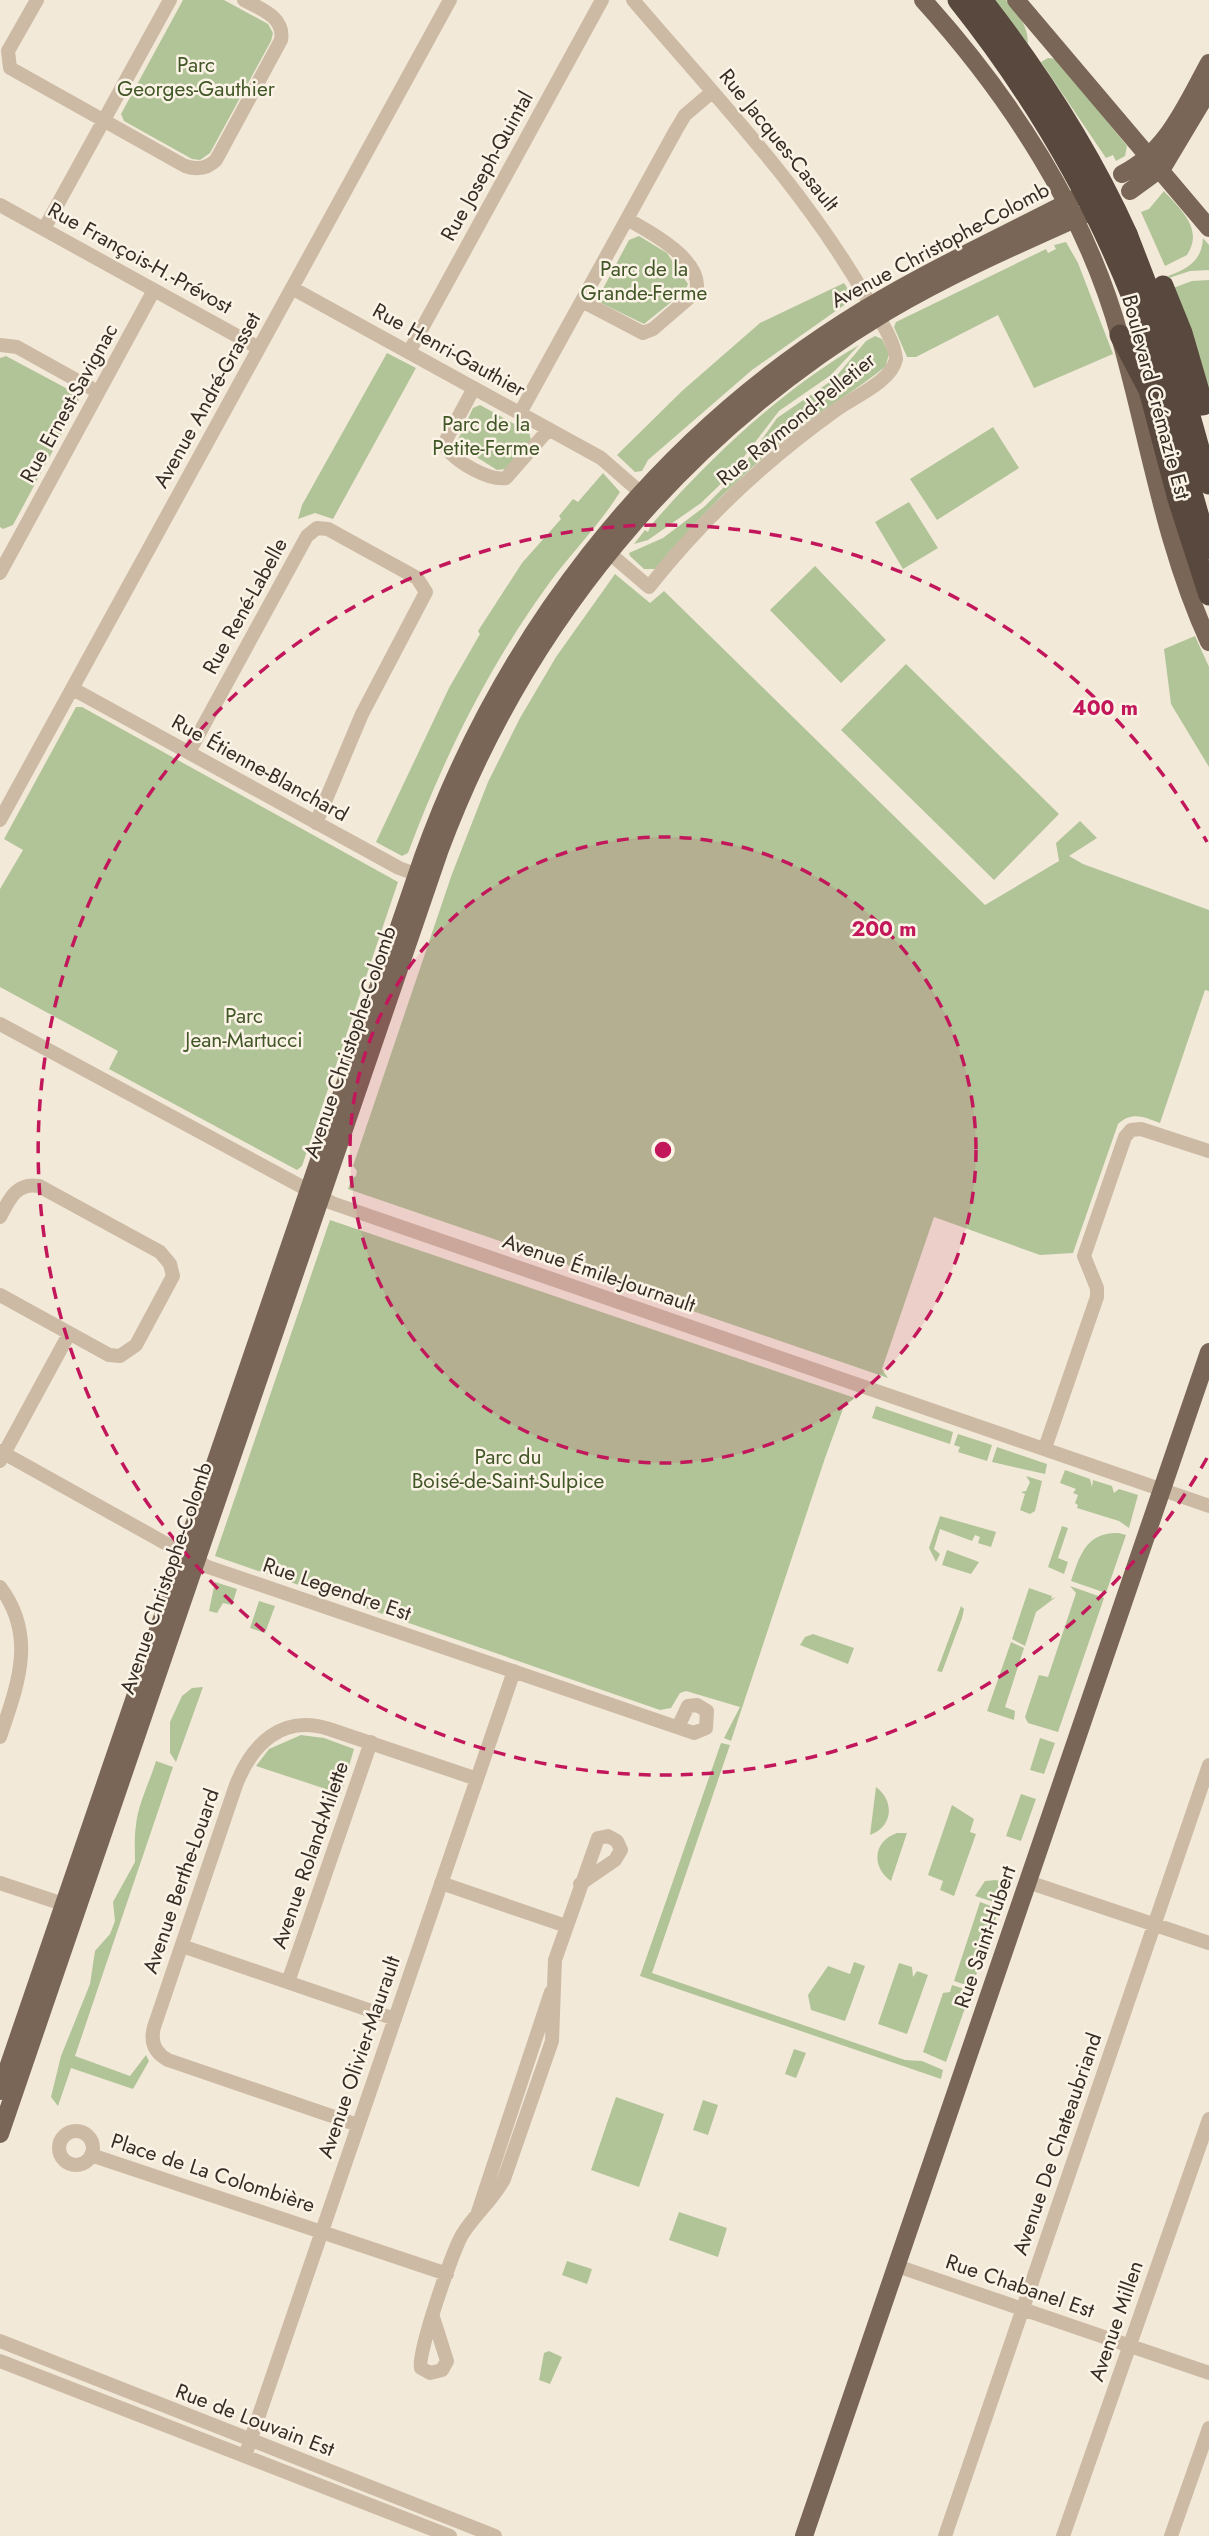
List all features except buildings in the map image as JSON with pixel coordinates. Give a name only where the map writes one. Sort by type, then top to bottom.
[{"type":"highway","points":[[958,0],[1049,126],[1107,235],[1153,353],[1209,549]]},
{"type":"highway","points":[[982,0],[1037,74],[1076,134],[1127,234],[1171,348],[1209,484]]},
{"type":"highway","points":[[1127,234],[1165,290],[1209,427]]},
{"type":"highway","points":[[1120,335],[1149,390],[1178,499],[1209,595]]},
{"type":"main road","name":"Boulevard Crémazie Est","points":[[923,0],[997,79],[1019,125],[1076,208],[1120,335],[1165,521],[1209,642]]},
{"type":"main road","points":[[1016,0],[1209,228]]},
{"type":"main road","points":[[1034,53],[1050,39]]},
{"type":"main road","points":[[1154,164],[1209,63]]},
{"type":"main road","points":[[1126,182],[1154,164],[1209,90]]},
{"type":"main road","name":"Avenue Christophe-Colomb","points":[[0,2134],[71,1906],[423,878],[508,700],[603,547],[688,445],[751,389],[800,352],[874,311],[1076,208]]},
{"type":"main road","name":"Rue Saint-Hubert","points":[[804,2536],[1209,1352]]},
{"type":"main road","name":"Avenue Christophe-Colomb","points":[[0,2091],[71,1906]]},
{"type":"street","points":[[37,0],[8,51],[8,63],[18,74],[189,167],[203,168],[213,162],[282,37],[277,20],[244,0]]},
{"type":"street","points":[[44,229],[170,0]]},
{"type":"street","name":"Avenue André-Grasset","points":[[0,820],[6,797],[73,689],[450,0]]},
{"type":"street","name":"Rue Joseph-Quintal","points":[[409,352],[602,0]]},
{"type":"street","name":"Rue Jacques-Casault","points":[[633,0],[808,205],[874,311]]},
{"type":"street","points":[[520,414],[682,120],[712,92]]},
{"type":"street","name":"Rue François-H.-Prévost","points":[[0,205],[259,348]]},
{"type":"street","points":[[582,301],[635,331],[646,332],[696,292],[696,279],[674,247],[627,219]]},
{"type":"street","name":"Rue Henri-Gauthier","points":[[292,288],[608,462],[646,497]]},
{"type":"street","name":"Rue Ernest-Savignac","points":[[0,573],[154,290]]},
{"type":"street","name":"Rue Raymond-Pelletier","points":[[603,547],[649,587],[746,483],[821,421],[892,371],[896,353],[874,311]]},
{"type":"street","points":[[0,345],[16,347],[98,392]]},
{"type":"street","points":[[474,388],[446,438],[447,449],[457,458],[494,478],[506,478],[549,429]]},
{"type":"street","name":"Rue René-Labelle","points":[[189,752],[310,532],[320,527],[328,529],[417,578],[426,592],[362,714],[316,823]]},
{"type":"street","points":[[0,540],[13,548]]},
{"type":"street","name":"Rue Étienne-Blanchard","points":[[73,689],[316,823],[423,878]]},
{"type":"street","name":"Avenue Émile-Journault","points":[[0,1024],[314,1194],[1209,1506]]},
{"type":"street","points":[[1045,1448],[1097,1297],[1097,1286],[1085,1264],[1084,1254],[1124,1138],[1131,1130],[1141,1129],[1209,1151]]},
{"type":"street","points":[[0,1217],[18,1189],[28,1185],[39,1186],[160,1252],[173,1272],[171,1283],[132,1351],[123,1356],[109,1355],[0,1295]]},
{"type":"street","points":[[1,1455],[69,1334]]},
{"type":"street","name":"Rue Legendre Est","points":[[1,1455],[190,1557],[678,1727]]},
{"type":"street","points":[[0,1587],[16,1615],[23,1654],[20,1678],[0,1737]]},
{"type":"street","name":"Avenue Olivier-Maurault","points":[[245,2456],[514,1671]]},
{"type":"street","name":"Avenue Berthe-Louard","points":[[358,2125],[169,2060],[159,2054],[153,2043],[152,2032],[236,1785],[245,1763],[259,1744],[278,1731],[307,1725],[371,1742],[477,1779]]},
{"type":"street","name":"Avenue Roland-Milette","points":[[288,1982],[371,1742]]},
{"type":"street","name":"Avenue De Chateaubriand","points":[[945,2536],[1209,1765]]},
{"type":"street","points":[[0,1882],[71,1906]]},
{"type":"street","points":[[1028,1882],[1209,1943]]},
{"type":"street","points":[[442,1883],[566,1926]]},
{"type":"street","points":[[433,2317],[458,2243],[477,2213],[552,1987],[555,1960],[580,1884]]},
{"type":"street","points":[[182,1946],[395,2018]]},
{"type":"street","name":"Avenue Millen","points":[[1063,2536],[1209,2119]]},
{"type":"street","name":"Place de La Colombière","points":[[91,2154],[447,2274]]},
{"type":"street","name":"Rue Chabanel Est","points":[[897,2266],[1209,2372]]},
{"type":"street","name":"Rue de Louvain Est","points":[[0,2341],[495,2536]]},
{"type":"street","name":"Rue de Louvain Est","points":[[0,2361],[450,2536]]},
{"type":"street","points":[[1171,2536],[1209,2428]]},
{"type":"green space","name":"Parc Georges-Gauthier","points":[[183,0],[224,0],[268,24],[273,33],[210,153],[200,160],[192,159],[124,121],[121,114]]},
{"type":"green space","points":[[994,0],[1006,0],[1022,20],[1028,44]]},
{"type":"green space","points":[[1048,58],[1057,59],[1127,146],[1125,156],[1116,161],[1113,155],[1106,158],[1041,62]]},
{"type":"green space","points":[[1164,191],[1188,220],[1193,237],[1187,255],[1165,266],[1141,212],[1149,209]]},
{"type":"green space","name":"Parc de la Grande-Ferme","points":[[639,236],[667,253],[688,284],[685,291],[644,324],[601,303],[599,296],[629,240]]},
{"type":"green space","points":[[1203,238],[1209,245],[1209,270],[1190,271],[1169,278],[1168,276],[1193,263],[1200,252]]},
{"type":"green space","points":[[1066,242],[1078,263],[1113,354],[1034,388],[998,315],[916,357],[907,357],[894,327],[896,322],[1046,249],[1048,253],[1056,249],[1054,245]]},
{"type":"green space","points":[[1209,280],[1209,402],[1173,288],[1192,281]]},
{"type":"green space","points":[[844,283],[851,294],[850,301],[752,370],[648,460],[642,471],[635,472],[617,455],[682,391],[760,323]]},
{"type":"green space","points":[[875,336],[882,339],[889,353],[886,366],[774,448],[738,480],[655,569],[644,569],[630,556],[629,553],[663,538],[704,507],[738,473],[777,418],[834,379],[866,341]]},
{"type":"green space","points":[[859,345],[831,375],[779,411],[730,475],[701,503],[648,540],[634,544],[645,530],[648,532],[651,525],[698,474],[774,404]]},
{"type":"green space","points":[[387,353],[416,368],[333,519],[315,513],[298,519],[302,505]]},
{"type":"green space","points":[[6,356],[77,394],[79,402],[13,525],[3,529],[0,527],[0,358]]},
{"type":"green space","name":"Parc de la Petite-Ferme","points":[[480,405],[529,432],[531,440],[505,469],[497,470],[456,444],[473,408]]},
{"type":"green space","points":[[993,427],[1019,468],[937,520],[910,479]]},
{"type":"green space","points":[[603,473],[620,492],[545,589],[485,683],[436,783],[408,853],[402,856],[376,842],[449,688],[480,634],[478,631],[522,563],[561,519],[559,516],[573,499],[578,502]]},
{"type":"green space","points":[[909,502],[938,548],[903,569],[875,522]]},
{"type":"green space","points":[[815,566],[886,640],[841,683],[770,610]]},
{"type":"green space","points":[[615,574],[650,603],[664,591],[985,905],[1059,861],[1056,843],[1080,821],[1097,838],[1069,856],[1083,864],[1209,910],[1209,991],[1205,990],[1160,1123],[1133,1116],[1118,1124],[1073,1253],[1040,1255],[934,1217],[882,1369],[888,1378],[573,1270],[567,1264],[348,1189],[352,1178],[356,1176],[357,1171],[353,1166],[452,874],[488,782],[520,718],[556,657]]},
{"type":"green space","points":[[1195,636],[1209,667],[1209,767],[1171,704],[1164,649]]},
{"type":"green space","points":[[906,664],[1059,814],[994,880],[841,730]]},
{"type":"green space","name":"Parc Jean-Martucci","points":[[76,707],[82,707],[398,882],[302,1166],[297,1170],[109,1069],[118,1051],[0,987],[0,889],[23,850],[4,839]]},
{"type":"green space","name":"Parc du Boisé-de-Saint-Sulpice","points":[[330,1220],[855,1398],[844,1406],[825,1458],[731,1741],[724,1738],[740,1707],[686,1691],[680,1693],[671,1708],[660,1710],[215,1556]]},
{"type":"green space","points":[[876,1406],[953,1432],[950,1444],[872,1418]]},
{"type":"green space","points":[[958,1434],[992,1445],[987,1461],[958,1452],[960,1447],[954,1445]]},
{"type":"green space","points":[[997,1447],[1047,1464],[1045,1474],[992,1462]]},
{"type":"green space","points":[[1065,1470],[1090,1479],[1092,1487],[1093,1480],[1112,1486],[1114,1493],[1119,1489],[1138,1495],[1129,1528],[1119,1521],[1077,1508],[1075,1503],[1078,1495],[1073,1493],[1076,1489],[1060,1483]]},
{"type":"green space","points":[[1026,1476],[1042,1481],[1035,1511],[1030,1514],[1020,1510],[1025,1494],[1021,1492],[1026,1491],[1030,1482]]},
{"type":"green space","points":[[940,1516],[996,1532],[991,1547],[978,1543],[980,1537],[975,1535],[972,1541],[940,1529],[934,1549],[940,1554],[936,1562],[929,1548]]},
{"type":"green space","points":[[1062,1526],[1068,1528],[1058,1558],[1068,1562],[1064,1574],[1048,1567]]},
{"type":"green space","points":[[1119,1533],[1126,1535],[1106,1593],[1071,1581],[1081,1554],[1092,1541],[1099,1536]]},
{"type":"green space","points":[[947,1550],[979,1562],[971,1574],[942,1565]]},
{"type":"green space","points":[[215,1582],[237,1589],[232,1605],[223,1603],[217,1613],[209,1611]]},
{"type":"green space","points":[[1070,1586],[1104,1598],[1058,1732],[1028,1723],[1025,1717],[1039,1675],[1048,1677],[1076,1593]]},
{"type":"green space","points":[[1029,1588],[1052,1596],[1051,1599],[1056,1597],[1036,1612],[1025,1646],[1012,1639]]},
{"type":"green space","points":[[259,1601],[275,1606],[265,1633],[250,1628]]},
{"type":"green space","points":[[961,1606],[964,1609],[962,1618],[942,1672],[937,1671]]},
{"type":"green space","points":[[813,1634],[854,1648],[848,1664],[800,1645],[805,1637]]},
{"type":"green space","points":[[1011,1642],[1024,1648],[1005,1707],[1015,1711],[1014,1720],[987,1711]]},
{"type":"green space","points":[[203,1687],[176,1762],[170,1753],[170,1722],[182,1696],[192,1688]]},
{"type":"green space","points":[[301,1735],[324,1738],[354,1749],[341,1794],[256,1766],[269,1749]]},
{"type":"green space","points":[[1040,1738],[1055,1743],[1044,1774],[1030,1770]]},
{"type":"green space","points":[[721,1743],[730,1745],[652,1973],[905,2060],[922,2061],[943,2070],[941,2079],[640,1976]]},
{"type":"green space","points":[[156,1761],[173,1767],[75,2056],[130,2076],[146,2055],[149,2061],[133,2089],[71,2068],[58,2106],[51,2097],[61,2056],[90,1984],[95,1951],[110,1934],[115,1921],[113,1902],[135,1862],[137,1817]]},
{"type":"green space","points":[[876,1787],[886,1799],[889,1813],[883,1826],[870,1835]]},
{"type":"green space","points":[[1021,1794],[1036,1799],[1021,1841],[1006,1836]]},
{"type":"green space","points":[[952,1805],[974,1819],[970,1832],[976,1834],[954,1896],[940,1890],[943,1881],[928,1875]]},
{"type":"green space","points":[[897,1833],[907,1833],[891,1881],[880,1869],[877,1855],[883,1842]]},
{"type":"green space","points":[[985,1881],[1007,1883],[1000,1904],[975,1896]]},
{"type":"green space","points":[[980,1902],[999,1909],[972,1987],[954,1981]]},
{"type":"green space","points":[[854,1962],[865,1966],[845,2021],[811,2010],[808,1995],[828,1966],[850,1974]]},
{"type":"green space","points":[[899,1963],[912,1967],[913,1977],[917,1971],[928,1975],[907,2034],[878,2024]]},
{"type":"green space","points":[[952,1985],[971,1991],[946,2062],[923,2052],[943,1993],[950,1992]]},
{"type":"green space","points":[[794,2049],[806,2053],[796,2078],[785,2074]]},
{"type":"green space","points":[[616,2097],[664,2114],[639,2187],[591,2170]]},
{"type":"green space","points":[[703,2100],[718,2105],[708,2135],[693,2130]]},
{"type":"green space","points":[[679,2212],[727,2228],[718,2257],[669,2240]]},
{"type":"green space","points":[[567,2261],[592,2269],[587,2284],[562,2275]]},
{"type":"green space","points":[[549,2351],[562,2357],[550,2384],[539,2380],[544,2353]]}]
